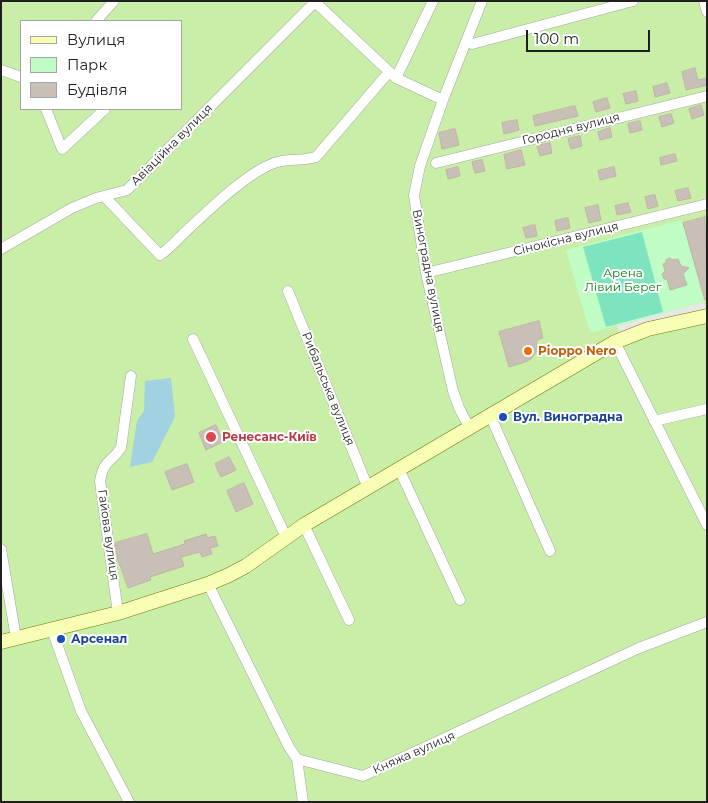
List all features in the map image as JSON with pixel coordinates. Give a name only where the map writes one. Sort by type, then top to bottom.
[{"type":"street","points":[[97,20],[114,1]]},
{"type":"street","points":[[104,196],[160,255],[172,247],[248,178],[269,164],[285,160],[302,160],[316,157],[392,75],[433,1]]},
{"type":"street","name":"Виноградна вулиця","points":[[469,427],[453,391],[426,273],[414,195],[420,166],[443,100],[482,1]]},
{"type":"street","points":[[472,44],[633,1]]},
{"type":"street","points":[[704,1],[707,12]]},
{"type":"street","points":[[315,2],[392,75],[443,100]]},
{"type":"street","name":"Авіаційна вулиця","points":[[1,249],[72,208],[127,190],[315,2]]},
{"type":"street","points":[[1,70],[20,77]]},
{"type":"street","name":"Городня вулиця","points":[[436,163],[707,96]]},
{"type":"street","points":[[46,110],[62,150],[104,110]]},
{"type":"street","name":"Сінокісна вулиця","points":[[426,273],[707,204]]},
{"type":"street","name":"Рибальська вулиця","points":[[288,291],[368,488]]},
{"type":"street","points":[[1,642],[118,612],[208,584],[246,566],[304,525],[615,342],[648,329],[707,316]]},
{"type":"street","points":[[192,339],[286,537]]},
{"type":"street","points":[[615,342],[707,526]]},
{"type":"street","name":"Гайова вулиця","points":[[118,612],[100,481],[102,469],[121,448],[131,376]]},
{"type":"street","points":[[654,421],[707,409]]},
{"type":"street","points":[[490,414],[550,551]]},
{"type":"street","points":[[399,469],[460,600]]},
{"type":"street","points":[[304,525],[349,620]]},
{"type":"street","points":[[1,549],[16,638]]},
{"type":"street","points":[[208,584],[288,747],[297,759],[303,802]]},
{"type":"street","name":"Княжа вулиця","points":[[297,759],[363,776],[639,648],[707,622]]},
{"type":"street","points":[[52,630],[81,711],[129,802]]},
{"type":"green space","points":[[1,1],[707,1],[707,802],[1,802]]},
{"type":"green space","name":"Арена Лівий Берег","points":[[682,220],[704,302],[590,333],[566,250]]},
{"type":"green space","points":[[642,232],[663,312],[606,327],[583,247]]},
{"type":"shaded area","points":[[704,302],[706,310],[619,333],[617,326]]},
{"type":"water","points":[[171,378],[175,417],[152,462],[130,467],[137,421],[144,411],[145,381]]},
{"type":"building","points":[[695,68],[698,80],[707,78],[707,85],[686,90],[682,72]]},
{"type":"building","points":[[667,83],[670,93],[655,97],[653,87]]},
{"type":"building","points":[[636,91],[638,101],[626,104],[623,94]]},
{"type":"building","points":[[607,98],[610,108],[596,112],[593,102]]},
{"type":"building","points":[[701,105],[704,115],[692,119],[689,109]]},
{"type":"building","points":[[575,106],[578,116],[535,126],[533,116]]},
{"type":"building","points":[[671,114],[674,123],[662,127],[659,117]]},
{"type":"building","points":[[517,120],[519,130],[504,134],[502,123]]},
{"type":"building","points":[[640,121],[642,130],[630,133],[628,124]]},
{"type":"building","points":[[610,128],[612,137],[600,140],[598,132]]},
{"type":"building","points":[[455,129],[459,145],[442,149],[439,133]]},
{"type":"building","points":[[580,136],[582,146],[571,149],[568,139]]},
{"type":"building","points":[[550,143],[552,153],[540,156],[537,146]]},
{"type":"building","points":[[521,150],[525,165],[507,169],[504,155]]},
{"type":"building","points":[[675,154],[677,161],[661,165],[660,158]]},
{"type":"building","points":[[482,160],[485,171],[475,173],[472,162]]},
{"type":"building","points":[[458,167],[460,176],[448,179],[446,170]]},
{"type":"building","points":[[614,167],[616,176],[600,180],[598,171]]},
{"type":"building","points":[[688,188],[691,198],[678,201],[675,191]]},
{"type":"building","points":[[655,195],[658,206],[648,209],[645,197]]},
{"type":"building","points":[[628,203],[631,212],[617,215],[615,206]]},
{"type":"building","points":[[598,205],[601,220],[589,223],[585,208]]},
{"type":"building","points":[[705,217],[707,300],[705,300],[683,223]]},
{"type":"building","points":[[568,218],[570,228],[557,231],[555,221]]},
{"type":"building","points":[[535,225],[537,236],[526,238],[523,228]]},
{"type":"building","points":[[670,258],[673,260],[678,259],[681,266],[689,268],[683,274],[687,285],[670,290],[667,279],[664,279],[662,274],[665,271],[663,264]]},
{"type":"building","points":[[539,321],[543,338],[537,340],[536,352],[531,359],[509,367],[499,332]]},
{"type":"building","name":"Ренесанс-Київ","points":[[216,425],[223,442],[206,450],[199,433]]},
{"type":"building","points":[[229,457],[236,470],[221,477],[215,464]]},
{"type":"building","points":[[187,464],[194,482],[172,490],[165,472]]},
{"type":"building","points":[[244,483],[253,504],[236,512],[227,491]]},
{"type":"building","points":[[147,534],[153,554],[185,544],[184,541],[206,534],[207,538],[215,536],[218,546],[210,548],[212,554],[202,557],[200,552],[181,557],[184,566],[150,577],[151,580],[128,588],[118,560],[115,543]]},
{"type":"place","name":"Pioppo Nero","points":[[528,351]]},
{"type":"place","name":"Вул. Виноградна","points":[[503,417]]},
{"type":"place","name":"Ренесанс-Київ","points":[[211,437]]},
{"type":"place","name":"Арсенал","points":[[61,639]]}]
